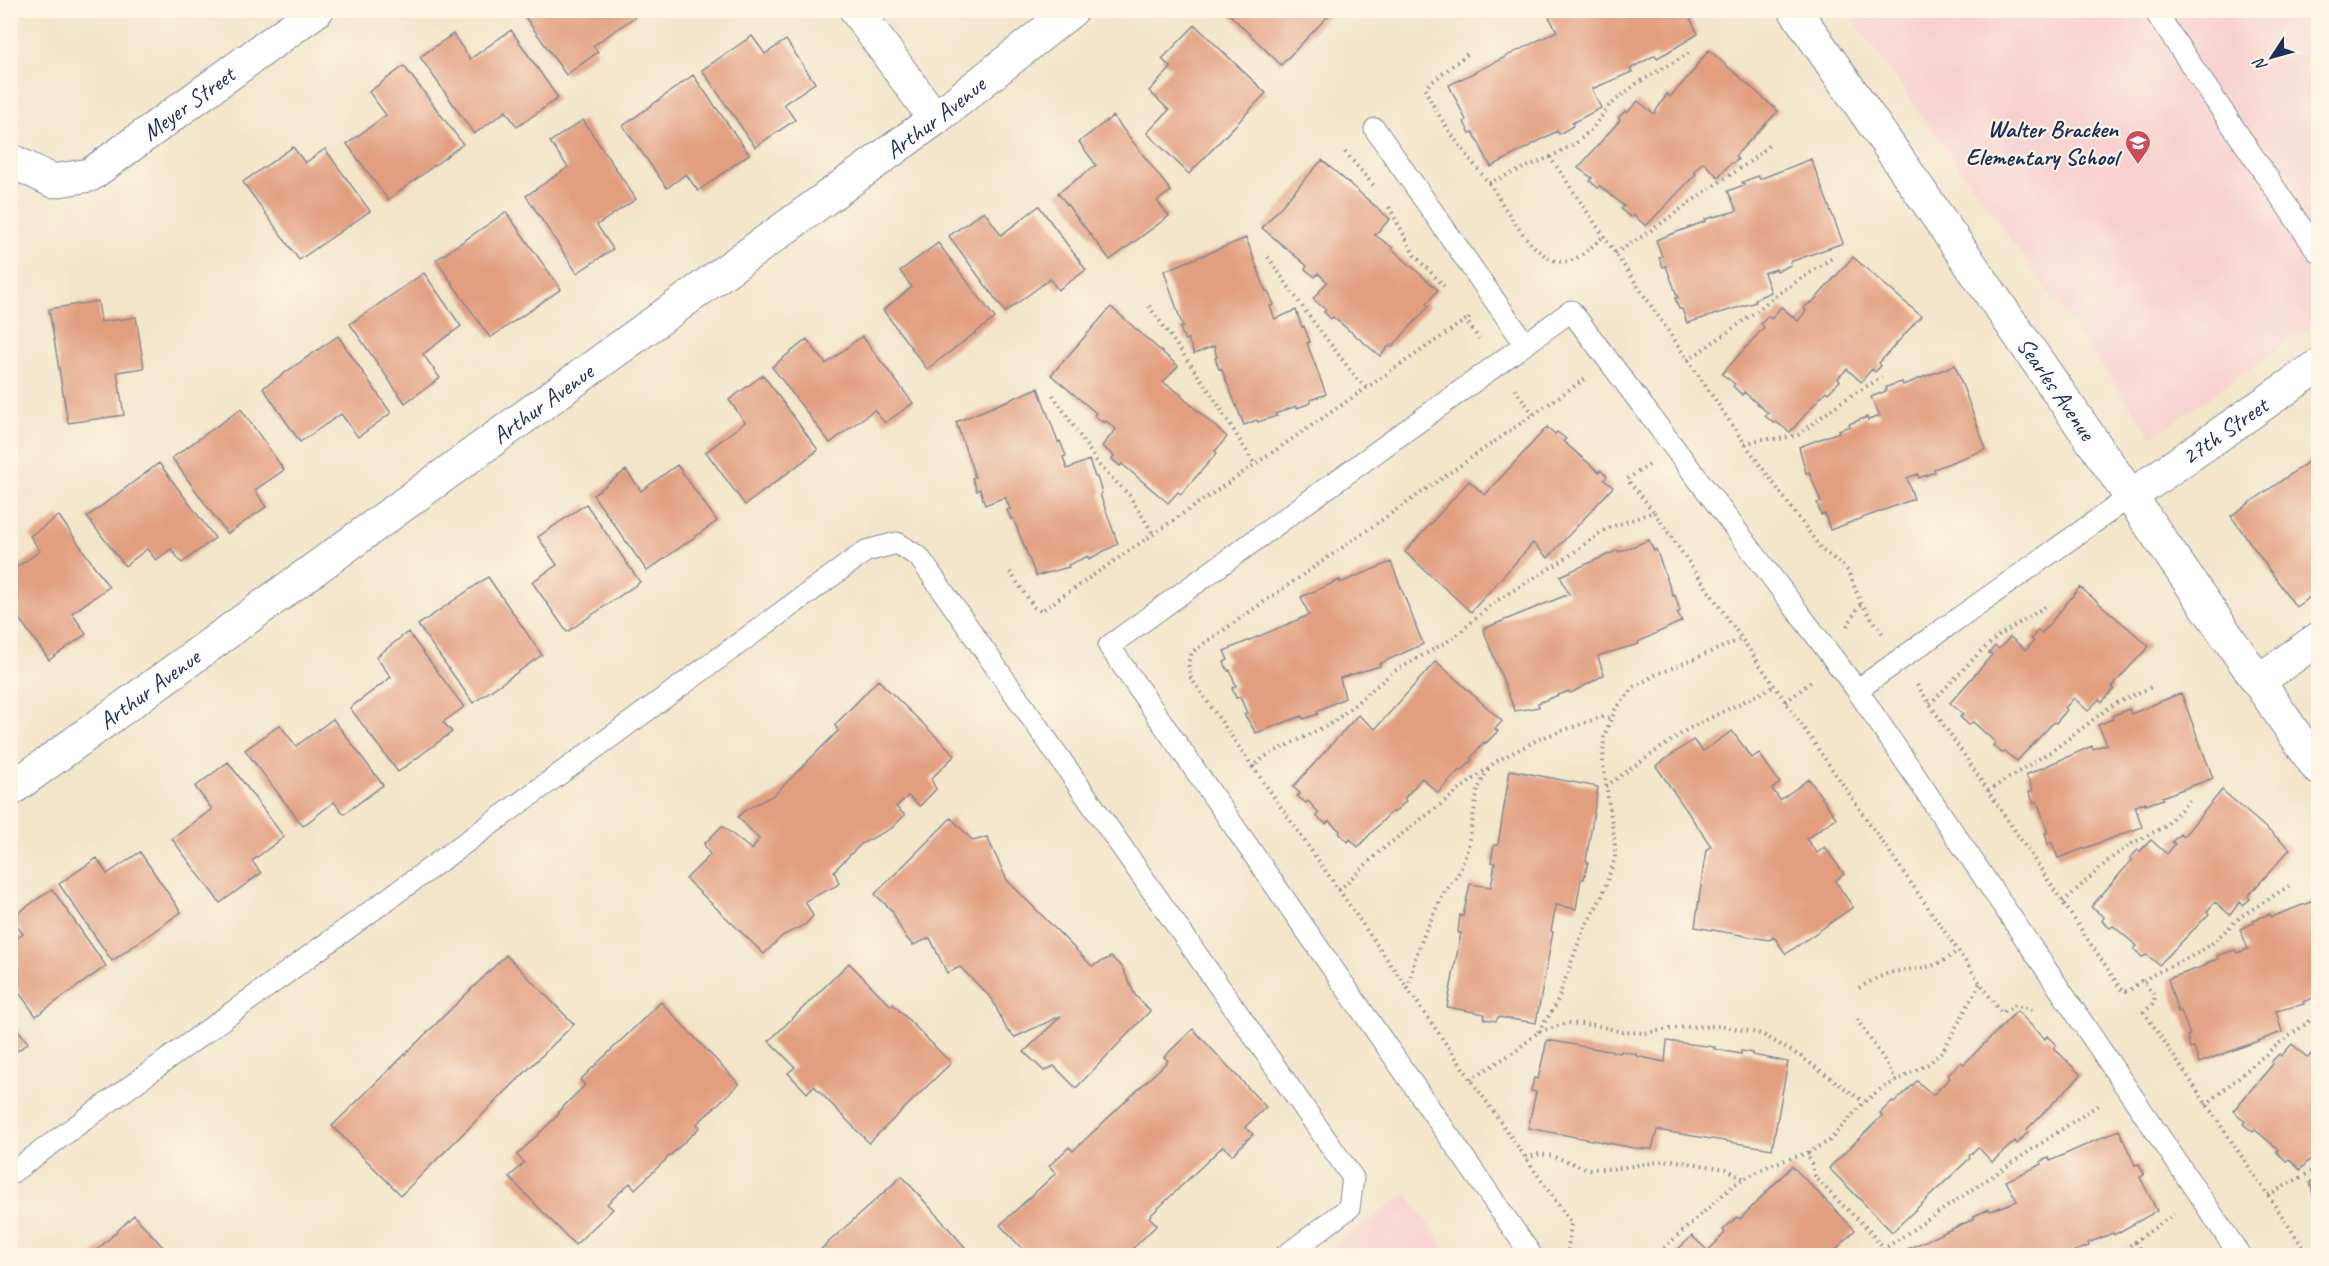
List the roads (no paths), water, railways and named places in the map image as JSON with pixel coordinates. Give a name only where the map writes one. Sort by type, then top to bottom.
[{"type":"street","name":"Meyer Street","points":[[10,160],[53,181],[90,174],[317,10]]},
{"type":"street","points":[[856,10],[935,119]]},
{"type":"street","name":"Arthur Avenue","points":[[10,790],[935,119],[1072,10]]},
{"type":"street","name":"Searles Avenue","points":[[1796,10],[2319,768]]},
{"type":"street","name":"27th Street","points":[[2131,496],[2319,366]]},
{"type":"street","points":[[2258,681],[2319,639]]},
{"type":"lane","points":[[2154,10],[2319,252]]},
{"type":"lane","points":[[1375,129],[1525,344]]},
{"type":"lane","points":[[1532,1256],[1109,646],[1571,311],[1857,690],[2239,1255]]},
{"type":"lane","points":[[1857,690],[2131,496]]},
{"type":"lane","points":[[10,1174],[866,551],[897,543],[919,557],[1353,1178],[1349,1208],[1285,1256]]},
{"type":"place","name":"Walter Bracken Elementary School","points":[[2138,166]]}]
